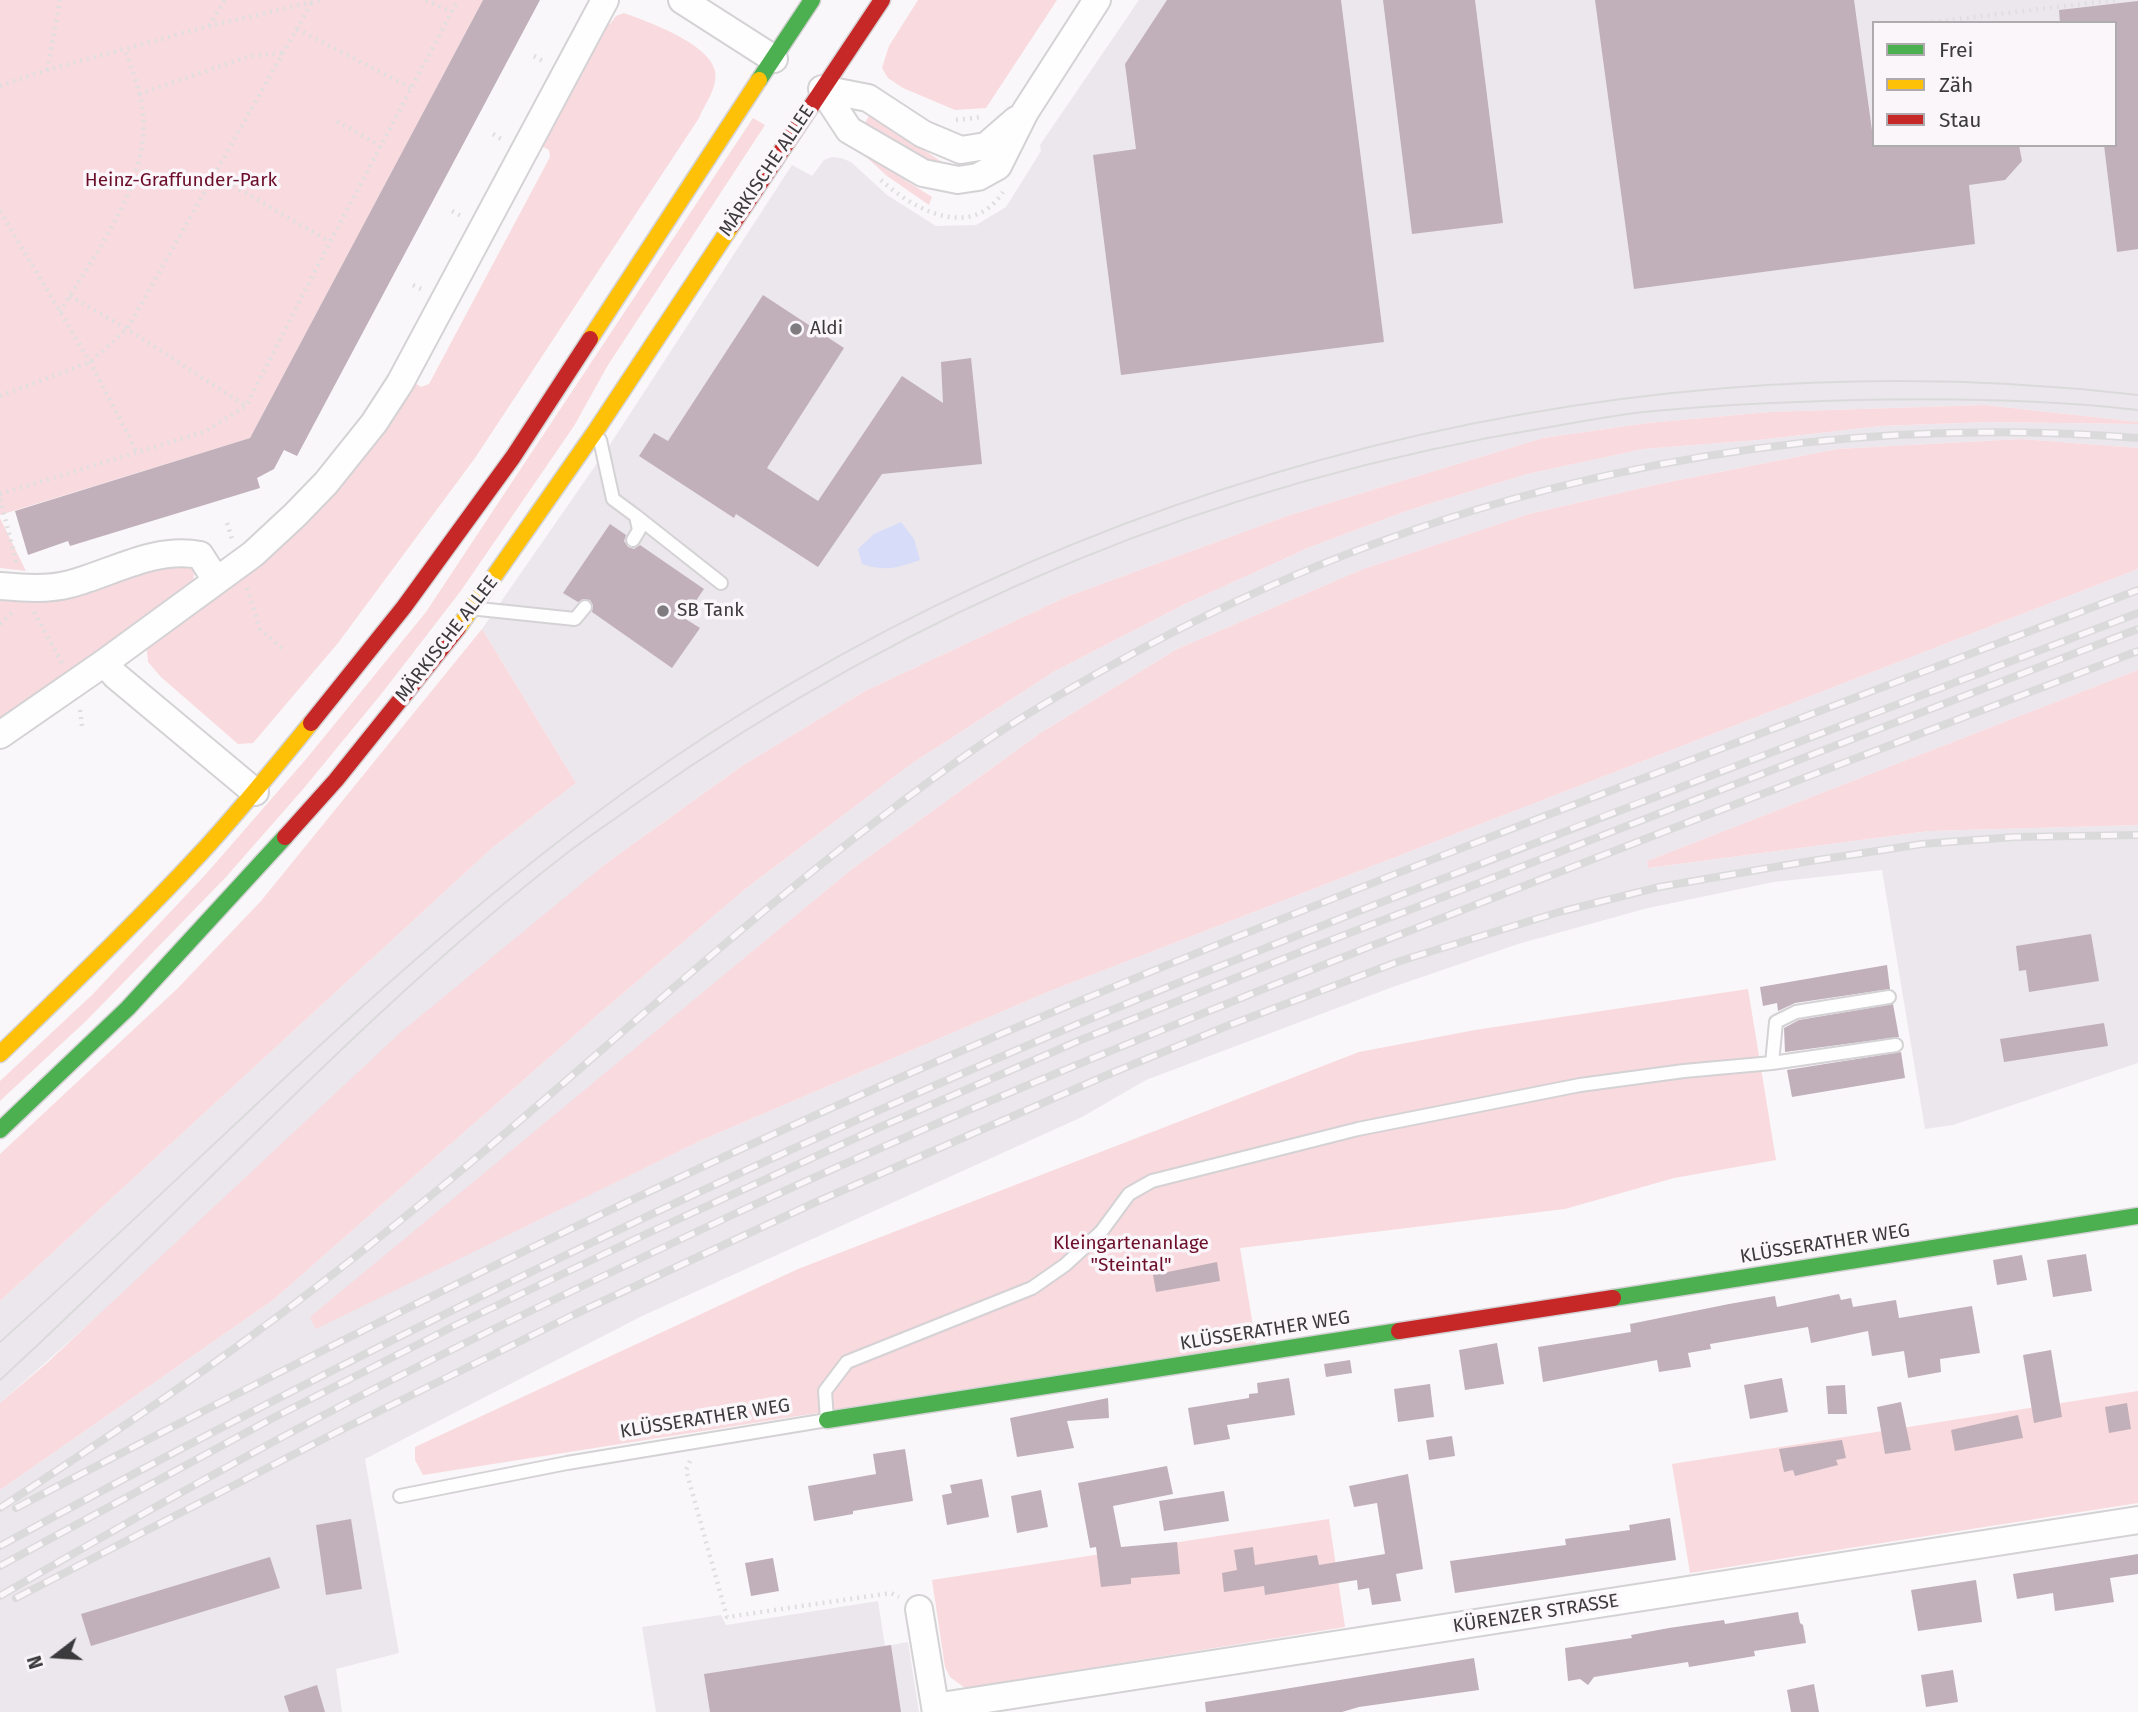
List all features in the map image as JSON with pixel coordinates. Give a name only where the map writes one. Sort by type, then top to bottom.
[{"type":"main road","points":[[0,1054],[200,855],[255,792],[404,607],[521,445],[779,62],[812,0]]},
{"type":"main road","name":"MÄRKISCHE ALLEE","points":[[0,1130],[128,1008],[225,905],[336,780],[474,608],[597,429],[817,86],[882,0]]},
{"type":"main road","name":"KLÜSSERATHER WEG","points":[[827,1420],[2138,1216]]},
{"type":"street","points":[[0,735],[253,554],[326,483],[374,423],[400,383],[605,0]]},
{"type":"street","points":[[682,0],[779,62]]},
{"type":"street","points":[[817,86],[849,130],[923,173],[958,180],[978,177],[998,166],[1025,112],[1097,0]]},
{"type":"street","points":[[817,86],[868,98],[923,134],[961,150],[986,146],[1025,112]]},
{"type":"street","points":[[12,587],[67,585],[181,551],[200,555],[216,580]]},
{"type":"street","points":[[104,663],[116,677],[255,792]]},
{"type":"street","name":"KÜRENZER STRASSE","points":[[935,1709],[2138,1520]]},
{"type":"street","points":[[919,1609],[935,1709]]},
{"type":"lane","points":[[597,429],[613,499],[721,583]]},
{"type":"lane","points":[[633,540],[639,530],[636,516]]},
{"type":"lane","points":[[474,608],[575,619],[585,607]]},
{"type":"lane","points":[[1772,1063],[1772,1038],[1776,1022],[1796,1012],[1889,997]]},
{"type":"lane","points":[[827,1420],[825,1391],[847,1362],[1032,1289],[1065,1265],[1101,1232],[1129,1194],[1152,1181],[1358,1129],[1580,1085],[1772,1063],[1896,1045]]},
{"type":"lane","name":"KLÜSSERATHER WEG","points":[[400,1496],[567,1462],[827,1420]]},
{"type":"path","points":[[47,70],[60,0]]},
{"type":"path","points":[[209,26],[225,0]]},
{"type":"path","points":[[291,0],[296,7]]},
{"type":"path","points":[[0,86],[47,70],[209,26],[321,0]]},
{"type":"path","points":[[426,0],[451,12]]},
{"type":"path","points":[[74,684],[12,587],[0,496],[204,432],[246,406],[458,0]]},
{"type":"path","points":[[1942,21],[2115,0]]},
{"type":"path","points":[[0,396],[90,362],[127,329],[312,2]]},
{"type":"path","points":[[297,29],[411,88]]},
{"type":"path","points":[[60,312],[121,209],[134,182],[140,158],[143,107],[125,49]]},
{"type":"path","points":[[139,94],[250,57],[283,53]]},
{"type":"path","points":[[953,120],[983,117]]},
{"type":"path","points":[[337,121],[380,146]]},
{"type":"path","points":[[215,175],[330,242]]},
{"type":"path","points":[[0,211],[90,362],[136,452]]},
{"type":"path","points":[[70,296],[127,329],[246,406]]},
{"type":"path","points":[[697,1441],[687,1470],[727,1618],[891,1593],[919,1609]]},
{"type":"shaded area","points":[[1139,0],[2138,0],[2138,422],[1985,405],[1770,412],[1648,423],[1543,438],[1290,515],[1066,597],[865,691],[742,766],[608,862],[0,1403],[0,1301],[492,848],[576,783],[482,629],[609,446],[792,165],[812,176],[824,160],[841,158],[851,162],[887,195],[936,226],[976,225],[1006,207],[1041,151],[1040,145]]},
{"type":"shaded area","points":[[1987,422],[2138,424],[2138,448],[2021,439],[1837,449],[1659,484],[1529,514],[1363,569],[1177,649],[1042,732],[852,869],[668,1022],[316,1328],[702,1140],[1050,991],[2138,569],[2138,670],[1647,861],[1649,868],[1929,831],[2138,825],[2138,1063],[1953,1125],[1925,1129],[1882,870],[1774,882],[1648,908],[1518,944],[1390,988],[1146,1080],[1082,1117],[642,1316],[365,1459],[399,1653],[336,1669],[342,1712],[0,1712],[0,1490],[273,1300],[744,890],[911,764],[1055,671],[1185,604],[1310,547],[1406,511],[1527,474],[1643,449],[1758,440],[1881,426]]},
{"type":"shaded area","points":[[878,1601],[885,1646],[908,1642],[919,1712],[656,1712],[642,1627],[721,1615],[726,1625]]},
{"type":"green space","name":"Heinz-Graffunder-Park","points":[[0,0],[483,0],[250,438],[0,515]]},
{"type":"green space","points":[[918,0],[1057,0],[986,108],[955,110],[903,88],[888,78],[882,68],[889,46]]},
{"type":"green space","points":[[624,13],[676,35],[702,51],[710,61],[715,71],[715,83],[699,118],[475,458],[338,643],[253,743],[238,744],[161,677],[148,662],[147,651],[150,643],[185,615],[410,380],[421,387],[429,384],[550,157],[549,150],[538,144],[602,22],[610,24],[616,16]]},
{"type":"green space","points":[[870,114],[946,167],[940,170],[863,126]]},
{"type":"green space","points":[[753,118],[765,125],[608,365],[574,426],[460,592],[304,788],[226,877],[87,1020],[0,1101],[0,1081],[93,994],[206,874],[307,758],[426,612]]},
{"type":"green space","points":[[862,153],[932,197],[929,205],[887,176]]},
{"type":"green space","points":[[1985,405],[2138,424],[1987,422],[1881,426],[1758,440],[1643,449],[1527,474],[1406,511],[1310,547],[1185,604],[1055,671],[911,764],[744,890],[273,1300],[0,1490],[0,1403],[47,1363],[400,1033],[608,862],[742,766],[865,691],[1066,597],[1290,515],[1543,438],[1648,423],[1770,412]]},
{"type":"green space","points":[[2021,439],[2138,448],[2138,569],[1050,991],[702,1140],[316,1329],[310,1317],[852,869],[1042,732],[1177,649],[1363,569],[1529,514],[1659,484],[1837,449]]},
{"type":"green space","points":[[0,518],[26,571],[0,568]]},
{"type":"green space","points":[[181,559],[195,569],[193,583],[0,724],[0,600],[15,602],[20,597]]},
{"type":"green space","points":[[482,629],[576,783],[492,848],[0,1301],[0,1154],[177,989],[261,901]]},
{"type":"green space","points":[[2138,670],[2138,825],[1929,831],[1648,868],[1647,861]]},
{"type":"green space","name":"Kleingartenanlage \"Steintal\"","points":[[1748,989],[1776,1160],[1674,1178],[1565,1209],[1240,1248],[1256,1344],[423,1475],[415,1460],[415,1447],[798,1269],[1359,1052],[1475,1030]]},
{"type":"green space","points":[[2138,1391],[2138,1503],[1690,1573],[1672,1464]]},
{"type":"green space","points":[[1329,1519],[1345,1627],[965,1688],[950,1677],[945,1667],[932,1580]]},
{"type":"water","points":[[901,522],[914,539],[920,560],[891,568],[862,564],[858,549],[874,534]]},
{"type":"building","points":[[483,0],[540,0],[297,456],[284,450],[274,469],[257,478],[260,488],[70,546],[68,541],[28,555],[15,511],[250,438]]},
{"type":"building","points":[[1167,0],[1341,0],[1384,342],[1121,375],[1093,155],[1136,149],[1125,64]]},
{"type":"building","points":[[1383,0],[1475,0],[1503,223],[1412,234]]},
{"type":"building","points":[[1595,0],[1854,0],[1872,147],[2019,147],[2022,161],[2005,180],[1969,185],[1975,244],[1634,289]]},
{"type":"building","points":[[2138,1],[2138,249],[2117,252],[2104,147],[2117,147],[2117,21],[2060,21],[2059,10]]},
{"type":"building","points":[[763,295],[844,348],[767,468],[818,501],[902,376],[943,403],[941,362],[971,358],[982,464],[882,474],[818,567],[736,514],[734,518],[639,456],[654,433],[668,441]]},
{"type":"building","points":[[610,524],[626,535],[624,541],[628,547],[634,549],[640,545],[704,589],[684,618],[700,628],[672,668],[592,612],[593,605],[590,600],[583,599],[578,602],[563,593]]},
{"type":"building","points":[[2091,934],[2099,981],[2029,992],[2026,970],[2019,971],[2016,946]]},
{"type":"building","points":[[1887,965],[1890,989],[1795,1003],[1778,1011],[1777,1003],[1763,1006],[1760,987]]},
{"type":"building","points":[[1893,1004],[1899,1037],[1785,1052],[1784,1028],[1799,1020]]},
{"type":"building","points":[[2104,1023],[2108,1046],[2004,1062],[2000,1039]]},
{"type":"building","points":[[1901,1052],[1905,1078],[1792,1097],[1787,1070]]},
{"type":"building","points":[[2086,1254],[2092,1291],[2053,1297],[2047,1260]]},
{"type":"building","points":[[2022,1255],[2027,1280],[1997,1285],[1993,1260]]},
{"type":"building","points":[[1217,1262],[1220,1281],[1156,1292],[1153,1275]]},
{"type":"building","points":[[1839,1294],[1841,1300],[1851,1298],[1853,1307],[1896,1300],[1899,1318],[1972,1306],[1980,1353],[1940,1359],[1941,1372],[1908,1378],[1904,1351],[1872,1356],[1868,1331],[1811,1343],[1808,1327],[1710,1344],[1711,1349],[1688,1353],[1691,1367],[1659,1372],[1657,1360],[1543,1382],[1538,1347],[1631,1332],[1630,1324],[1729,1304],[1775,1296],[1777,1307]]},
{"type":"building","points":[[1497,1343],[1504,1384],[1465,1390],[1459,1350]]},
{"type":"building","points":[[2051,1350],[2062,1417],[2034,1423],[2023,1355]]},
{"type":"building","points":[[1350,1360],[1352,1373],[1326,1377],[1324,1364]]},
{"type":"building","points":[[1289,1378],[1295,1415],[1227,1425],[1230,1439],[1194,1445],[1188,1408],[1249,1398],[1249,1394],[1258,1393],[1257,1383]]},
{"type":"building","points":[[1782,1378],[1788,1412],[1750,1419],[1744,1385]]},
{"type":"building","points":[[1430,1384],[1434,1417],[1398,1422],[1394,1389]]},
{"type":"building","points":[[1845,1385],[1847,1414],[1828,1414],[1826,1386]]},
{"type":"building","points":[[1108,1398],[1109,1418],[1067,1421],[1074,1448],[1017,1457],[1010,1418]]},
{"type":"building","points":[[1901,1402],[1911,1450],[1885,1454],[1877,1407]]},
{"type":"building","points":[[2127,1403],[2131,1429],[2109,1433],[2105,1407]]},
{"type":"building","points":[[2018,1415],[2023,1438],[1955,1451],[1951,1430]]},
{"type":"building","points":[[1452,1436],[1455,1456],[1429,1460],[1426,1440]]},
{"type":"building","points":[[1842,1440],[1846,1458],[1836,1460],[1838,1465],[1795,1476],[1793,1470],[1784,1472],[1779,1449]]},
{"type":"building","points":[[905,1449],[913,1501],[814,1521],[808,1486],[876,1474],[873,1454]]},
{"type":"building","points":[[1167,1466],[1173,1494],[1113,1506],[1121,1547],[1177,1542],[1180,1574],[1131,1578],[1131,1584],[1101,1587],[1096,1547],[1090,1548],[1078,1483]]},
{"type":"building","points":[[1408,1474],[1423,1569],[1396,1574],[1401,1601],[1372,1605],[1369,1588],[1358,1590],[1357,1580],[1265,1595],[1264,1586],[1224,1592],[1222,1573],[1237,1570],[1234,1550],[1253,1547],[1255,1565],[1317,1555],[1319,1565],[1385,1554],[1377,1503],[1354,1507],[1349,1486]]},
{"type":"building","points":[[982,1479],[989,1517],[947,1525],[942,1495],[952,1493],[950,1485]]},
{"type":"building","points":[[1041,1490],[1048,1527],[1017,1533],[1011,1496]]},
{"type":"building","points":[[1224,1491],[1229,1521],[1164,1531],[1159,1501]]},
{"type":"building","points":[[1670,1518],[1676,1560],[1455,1593],[1450,1561],[1566,1545],[1565,1539],[1630,1530],[1629,1525]]},
{"type":"building","points":[[351,1519],[362,1589],[326,1595],[316,1525]]},
{"type":"building","points":[[2138,1554],[2138,1574],[2110,1578],[2114,1602],[2055,1611],[2053,1593],[2017,1599],[2013,1574]]},
{"type":"building","points":[[270,1557],[280,1588],[91,1646],[81,1614]]},
{"type":"building","points":[[773,1558],[779,1591],[751,1596],[745,1563]]},
{"type":"building","points":[[1976,1580],[1982,1622],[1918,1631],[1911,1590]]},
{"type":"building","points":[[1798,1612],[1806,1643],[1754,1651],[1755,1656],[1689,1667],[1688,1662],[1594,1677],[1588,1685],[1580,1679],[1568,1681],[1565,1648],[1632,1638],[1631,1635],[1669,1628],[1724,1620],[1725,1624]]},
{"type":"building","points":[[891,1645],[901,1712],[710,1712],[704,1674]]},
{"type":"building","points":[[1474,1658],[1479,1690],[1359,1707],[1342,1712],[1206,1712],[1205,1702]]},
{"type":"building","points":[[1953,1670],[1958,1702],[1926,1707],[1921,1675]]},
{"type":"building","points":[[1814,1684],[1819,1712],[1791,1712],[1787,1690]]},
{"type":"building","points":[[317,1685],[325,1712],[289,1712],[284,1696]]},
{"type":"tram line","points":[[0,1342],[359,1010],[507,882],[584,822],[754,706],[935,606],[1124,524],[1320,460],[1521,414],[1726,388],[1932,381],[2138,395]]},
{"type":"tram line","points":[[0,1380],[348,1043],[492,914],[567,853],[742,733],[849,670],[959,613],[1072,562],[1187,518],[1306,481],[1426,451],[1582,421],[1690,408],[1856,400],[1997,400],[2138,410]]},
{"type":"railway","points":[[0,1508],[197,1375],[349,1262],[469,1164],[781,897],[909,796],[1044,704],[1114,664],[1232,603],[1355,551],[1481,508],[1609,475],[1740,451],[1872,437],[2005,432],[2138,438]]},
{"type":"railway","points":[[16,1508],[535,1246],[931,1064],[1332,899],[2138,590]]},
{"type":"railway","points":[[0,1546],[262,1407],[527,1274],[660,1210],[930,1088],[1144,996],[1382,902],[2138,613]]},
{"type":"railway","points":[[0,1566],[271,1419],[454,1326],[871,1131],[1078,1041],[1308,949],[2138,629]]},
{"type":"railway","points":[[0,1596],[198,1483],[369,1392],[626,1265],[864,1155],[1203,1013],[1379,943],[2138,651]]},
{"type":"railway","points":[[16,1598],[333,1434],[573,1315],[816,1202],[1107,1075],[1227,1026],[1400,961],[1559,912],[1659,887],[1798,863],[1922,844],[2014,837],[2138,835]]},
{"type":"traffic: fast","points":[[759,80],[812,0]]},
{"type":"traffic: fast","points":[[0,1130],[128,1008],[285,837]]},
{"type":"traffic: fast","points":[[1613,1298],[2138,1216]]},
{"type":"traffic: fast","points":[[827,1420],[1399,1331]]},
{"type":"traffic: slow","points":[[590,339],[759,80]]},
{"type":"traffic: slow","points":[[458,628],[597,429],[732,225]]},
{"type":"traffic: slow","points":[[0,1054],[127,930],[200,854],[311,723]]},
{"type":"traffic: jam","points":[[732,225],[882,0]]},
{"type":"traffic: jam","points":[[311,723],[404,607],[513,457],[590,339]]},
{"type":"traffic: jam","points":[[285,837],[336,780],[458,628]]},
{"type":"traffic: jam","points":[[1399,1331],[1613,1298]]},
{"type":"place","name":"Aldi","points":[[796,329]]},
{"type":"place","name":"SB Tank","points":[[663,611]]}]
